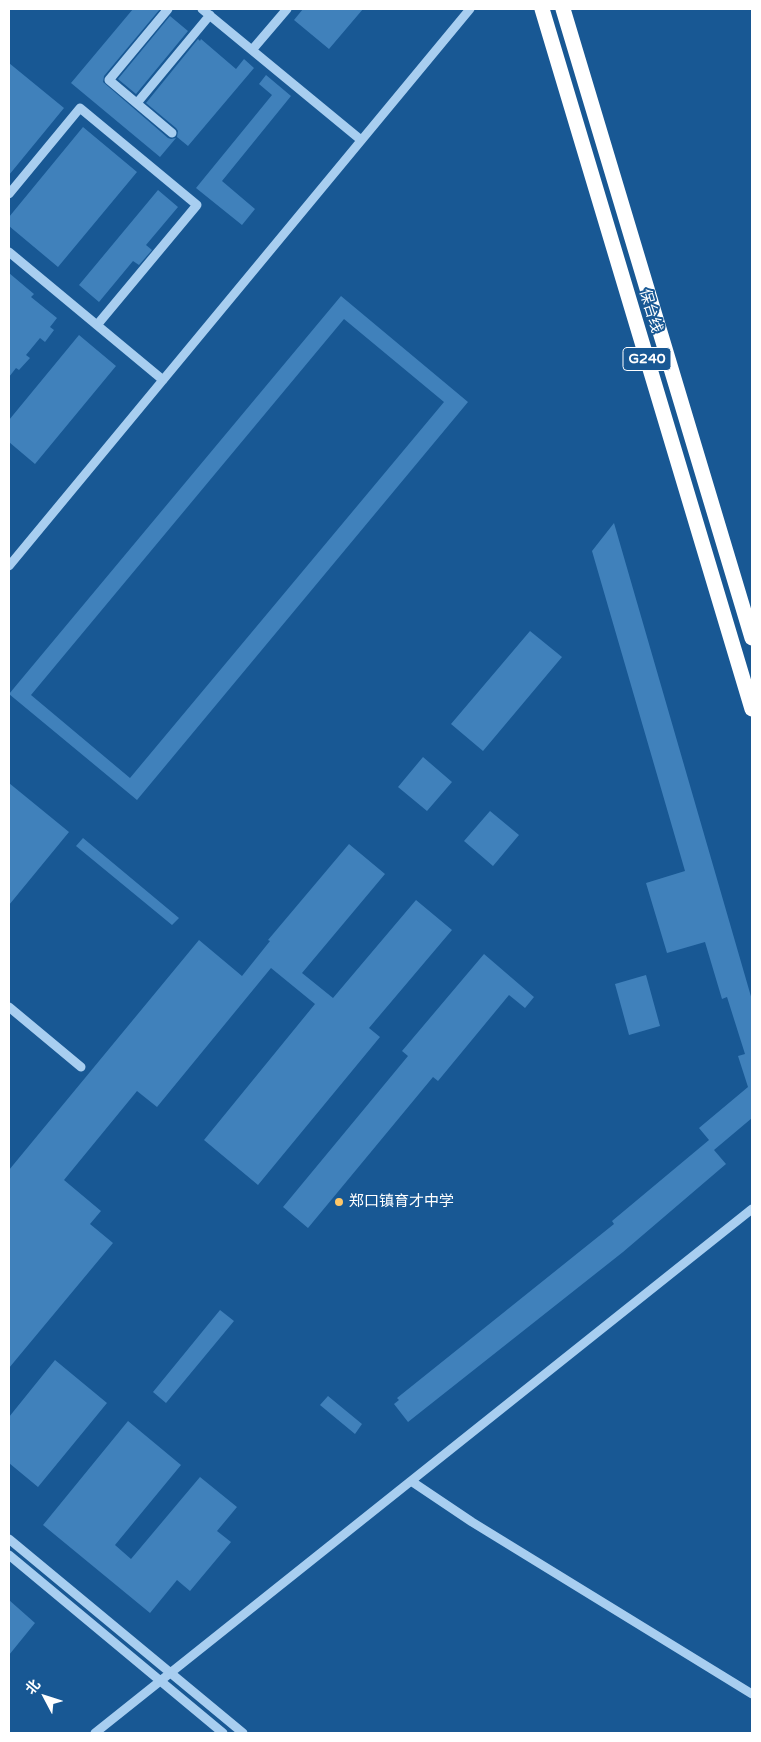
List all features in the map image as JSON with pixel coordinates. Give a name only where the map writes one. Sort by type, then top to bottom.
[{"type":"highway","name":"保台线","points":[[542,9],[752,709]]},
{"type":"highway","name":"保台线","points":[[563,9],[752,638]]},
{"type":"street","points":[[168,9],[109,80],[172,132]]},
{"type":"street","points":[[252,50],[287,9]]},
{"type":"street","points":[[9,566],[470,9]]},
{"type":"street","points":[[136,103],[206,12],[361,140]]},
{"type":"street","points":[[9,194],[80,108],[197,205],[97,325]]},
{"type":"street","points":[[9,252],[163,380]]},
{"type":"street","points":[[9,1007],[81,1067]]},
{"type":"street","points":[[95,1733],[752,1209]]},
{"type":"street","points":[[411,1481],[472,1522],[752,1694]]},
{"type":"street","points":[[9,1539],[243,1733]]},
{"type":"street","points":[[9,1555],[223,1733]]},
{"type":"building","points":[[133,9],[160,9],[104,76],[103,82],[168,138],[176,138],[160,157],[71,83]]},
{"type":"building","points":[[303,9],[363,9],[329,49],[294,20]]},
{"type":"building","points":[[170,16],[188,31],[136,94],[118,79]]},
{"type":"building","points":[[198,39],[200,41],[201,39],[236,69],[244,59],[254,68],[188,146],[177,137],[178,131],[176,128],[146,103]]},
{"type":"building","points":[[9,63],[64,108],[9,175]]},
{"type":"building","points":[[266,75],[291,96],[222,181],[255,209],[242,225],[196,188],[272,95],[259,84]]},
{"type":"building","points":[[83,127],[137,172],[58,267],[9,226],[9,217]]},
{"type":"building","points":[[158,190],[178,207],[146,245],[152,250],[139,265],[133,261],[99,302],[79,285]]},
{"type":"building","points":[[9,273],[34,294],[31,297],[57,318],[50,327],[54,330],[45,342],[40,338],[26,355],[30,358],[19,370],[16,368],[9,377]]},
{"type":"building","points":[[341,296],[468,402],[137,800],[9,694]],"holes":[[[344,319],[444,402],[130,778],[31,695]]]},
{"type":"building","points":[[79,335],[116,366],[35,464],[9,442],[9,420]]},
{"type":"building","points":[[614,523],[752,1000],[752,1118],[714,1150],[726,1164],[623,1252],[408,1422],[394,1404],[399,1400],[397,1398],[614,1224],[612,1221],[709,1140],[699,1128],[748,1087],[738,1056],[745,1054],[727,997],[722,999],[705,942],[667,953],[646,883],[685,871],[592,551]]},
{"type":"building","points":[[530,631],[562,657],[483,751],[451,724]]},
{"type":"building","points":[[423,757],[452,782],[427,811],[398,787]]},
{"type":"building","points":[[9,783],[69,832],[9,905]]},
{"type":"building","points":[[490,811],[519,835],[493,866],[464,841]]},
{"type":"building","points":[[83,838],[179,918],[172,925],[76,846]]},
{"type":"building","points":[[349,844],[385,874],[302,973],[333,998],[416,900],[452,930],[369,1028],[380,1037],[258,1185],[204,1140],[315,1004],[271,968],[157,1107],[137,1091],[64,1180],[101,1211],[90,1224],[113,1243],[9,1368],[9,1170],[199,940],[242,976],[270,941],[268,940]]},
{"type":"building","points":[[484,954],[534,997],[525,1008],[509,995],[438,1081],[433,1077],[308,1228],[283,1207],[408,1056],[402,1051]]},
{"type":"building","points":[[646,975],[660,1026],[629,1035],[615,984]]},
{"type":"building","points":[[220,1310],[234,1321],[166,1403],[153,1392]]},
{"type":"building","points":[[55,1360],[107,1403],[38,1487],[9,1463],[9,1417]]},
{"type":"building","points":[[328,1396],[362,1424],[355,1434],[320,1405]]},
{"type":"building","points":[[128,1421],[181,1465],[115,1545],[131,1559],[200,1477],[237,1507],[217,1531],[231,1542],[190,1591],[177,1580],[150,1613],[43,1525]]},
{"type":"building","points":[[9,1600],[35,1623],[9,1655]]},
{"type":"place","name":"郑口镇育才中学","points":[[339,1202]]}]
